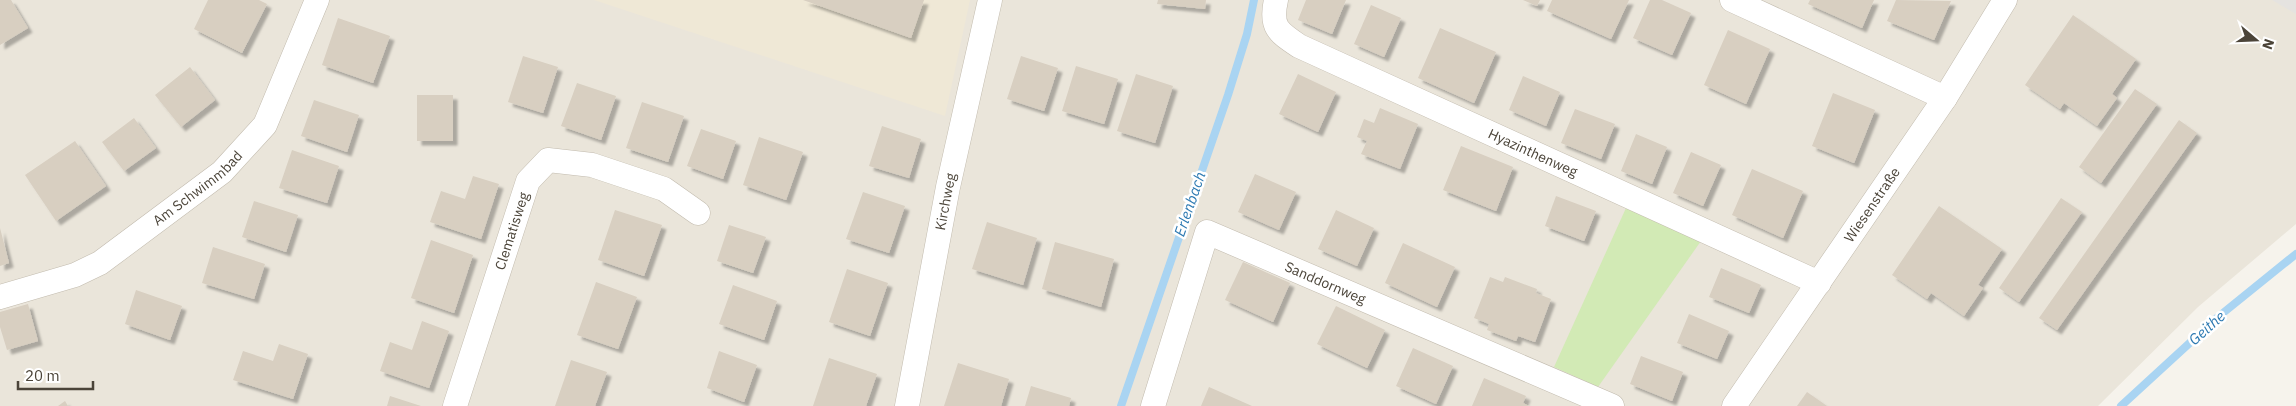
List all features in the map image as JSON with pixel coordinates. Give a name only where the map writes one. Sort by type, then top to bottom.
[{"type":"street","name":"Am Schwimmbad","points":[[0,297],[75,275],[100,263],[222,172],[265,125],[317,0]]},
{"type":"street","name":"Kirchweg","points":[[907,406],[950,178],[990,0]]},
{"type":"street","name":"Hyazinthenweg","points":[[1276,0],[1274,22],[1279,32],[1300,46],[1819,283]]},
{"type":"street","points":[[1732,0],[1945,98]]},
{"type":"street","name":"Wiesenstraße","points":[[1734,406],[1945,98],[2005,0]]},
{"type":"street","name":"Clematisweg","points":[[455,406],[528,181],[548,160],[592,165],[664,189],[698,213]]},
{"type":"street","name":"Sanddornweg","points":[[1153,406],[1207,232],[1612,406]]},
{"type":"shaded area","points":[[0,0],[2296,0],[2296,224],[2198,307],[2098,406],[0,406]]},
{"type":"shaded area","points":[[594,0],[970,0],[945,116]]},
{"type":"shaded area","points":[[2272,0],[2296,0],[2296,14]]},
{"type":"green space","points":[[1626,208],[1701,241],[1598,387],[1554,367]]},
{"type":"building","points":[[0,0],[11,0],[28,28],[0,45]]},
{"type":"building","points":[[208,0],[259,0],[267,4],[242,53],[194,29]]},
{"type":"building","points":[[803,0],[924,0],[911,38]]},
{"type":"building","points":[[1158,0],[1206,0],[1205,9],[1157,4]]},
{"type":"building","points":[[1306,0],[1346,0],[1332,34],[1298,20]]},
{"type":"building","points":[[1523,0],[1540,0],[1537,6]]},
{"type":"building","points":[[1552,0],[1629,0],[1611,39],[1547,11]]},
{"type":"building","points":[[1650,0],[1662,0],[1691,13],[1672,55],[1633,38]]},
{"type":"building","points":[[1810,0],[1874,0],[1862,28],[1808,4]]},
{"type":"building","points":[[1896,0],[1951,1],[1934,40],[1887,21]]},
{"type":"building","points":[[1371,5],[1401,18],[1384,57],[1354,44]]},
{"type":"building","points":[[2073,15],[2136,59],[2112,94],[2117,98],[2097,126],[2064,103],[2060,109],[2025,85]]},
{"type":"building","points":[[338,18],[390,36],[373,83],[322,65]]},
{"type":"building","points":[[1440,28],[1496,52],[1474,103],[1418,78]]},
{"type":"building","points":[[1728,30],[1770,49],[1746,104],[1704,85]]},
{"type":"building","points":[[523,56],[558,67],[543,113],[508,102]]},
{"type":"building","points":[[1021,56],[1058,68],[1044,111],[1007,99]]},
{"type":"building","points":[[1076,66],[1118,79],[1104,124],[1062,111]]},
{"type":"building","points":[[190,67],[215,100],[181,127],[155,95]]},
{"type":"building","points":[[1136,74],[1173,86],[1155,143],[1117,131]]},
{"type":"building","points":[[1298,74],[1336,92],[1318,132],[1279,114]]},
{"type":"building","points":[[1523,76],[1560,92],[1546,126],[1509,110]]},
{"type":"building","points":[[577,83],[616,96],[601,140],[561,126]]},
{"type":"building","points":[[2135,89],[2157,104],[2101,183],[2079,167]]},
{"type":"building","points":[[1833,93],[1875,110],[1854,163],[1812,146]]},
{"type":"building","points":[[417,95],[453,95],[453,141],[417,141]]},
{"type":"building","points":[[314,100],[359,115],[347,152],[301,136]]},
{"type":"building","points":[[642,102],[684,116],[668,162],[626,148]]},
{"type":"building","points":[[1380,108],[1418,124],[1400,169],[1361,154],[1367,141],[1357,137],[1364,119],[1374,123]]},
{"type":"building","points":[[1575,109],[1615,124],[1601,159],[1561,143]]},
{"type":"building","points":[[134,118],[156,148],[124,171],[102,142]]},
{"type":"building","points":[[2179,120],[2197,133],[2057,330],[2039,318]]},
{"type":"building","points":[[882,126],[921,139],[909,178],[869,166]]},
{"type":"building","points":[[701,129],[736,141],[723,179],[687,166]]},
{"type":"building","points":[[1636,134],[1667,147],[1652,184],[1621,171]]},
{"type":"building","points":[[759,137],[803,152],[786,200],[743,185]]},
{"type":"building","points":[[75,141],[106,186],[56,221],[25,175]]},
{"type":"building","points":[[1461,146],[1513,167],[1496,211],[1443,190]]},
{"type":"building","points":[[292,150],[339,166],[327,203],[279,188]]},
{"type":"building","points":[[1691,152],[1721,165],[1703,206],[1673,193]]},
{"type":"building","points":[[1752,169],[1803,191],[1783,238],[1732,215]]},
{"type":"building","points":[[1255,174],[1296,192],[1279,230],[1238,212]]},
{"type":"building","points":[[473,176],[499,184],[481,239],[430,222],[441,191],[465,199]]},
{"type":"building","points":[[863,192],[905,206],[889,253],[846,239]]},
{"type":"building","points":[[1556,196],[1596,211],[1584,241],[1545,226]]},
{"type":"building","points":[[2061,198],[2082,212],[2019,302],[1999,288]]},
{"type":"building","points":[[254,201],[298,215],[286,252],[242,237]]},
{"type":"building","points":[[1939,206],[2002,249],[1978,285],[1983,288],[1964,316],[1931,293],[1927,299],[1892,275]]},
{"type":"building","points":[[615,210],[662,225],[644,276],[598,260]]},
{"type":"building","points":[[1336,210],[1374,228],[1357,266],[1318,249]]},
{"type":"building","points":[[987,222],[1037,238],[1023,285],[972,269]]},
{"type":"building","points":[[729,225],[766,237],[753,273],[717,261]]},
{"type":"building","points":[[0,228],[9,263],[0,266]]},
{"type":"building","points":[[431,240],[473,255],[454,313],[411,298]]},
{"type":"building","points":[[1055,242],[1114,259],[1101,307],[1042,289]]},
{"type":"building","points":[[1403,243],[1455,267],[1437,307],[1385,283]]},
{"type":"building","points":[[213,247],[265,264],[254,299],[202,283]]},
{"type":"building","points":[[1243,262],[1290,283],[1273,322],[1225,300]]},
{"type":"building","points":[[1721,268],[1761,285],[1749,313],[1709,297]]},
{"type":"building","points":[[847,269],[888,283],[870,336],[829,322]]},
{"type":"building","points":[[1490,277],[1503,282],[1505,277],[1537,289],[1536,293],[1551,299],[1535,342],[1518,336],[1516,341],[1487,330],[1489,324],[1474,318]]},
{"type":"building","points":[[596,282],[637,297],[618,349],[577,335]]},
{"type":"building","points":[[733,285],[777,301],[764,340],[719,324]]},
{"type":"building","points":[[136,290],[182,306],[170,340],[125,324]]},
{"type":"building","points":[[28,304],[38,341],[7,350],[0,327],[0,312]]},
{"type":"building","points":[[1336,306],[1385,330],[1367,368],[1317,344]]},
{"type":"building","points":[[1689,314],[1729,331],[1717,359],[1677,343]]},
{"type":"building","points":[[422,321],[449,331],[429,388],[380,371],[390,342],[412,350]]},
{"type":"building","points":[[279,344],[308,354],[293,399],[233,380],[243,351],[273,361]]},
{"type":"building","points":[[1413,348],[1453,366],[1436,404],[1396,386]]},
{"type":"building","points":[[719,351],[757,365],[744,402],[707,388]]},
{"type":"building","points":[[1641,356],[1683,372],[1672,401],[1630,384]]},
{"type":"building","points":[[829,358],[877,374],[866,406],[813,406]]},
{"type":"building","points":[[571,360],[607,372],[595,406],[555,406]]},
{"type":"building","points":[[958,363],[1009,379],[1001,406],[944,406]]},
{"type":"building","points":[[1484,378],[1526,396],[1523,403],[1529,406],[1472,406]]},
{"type":"building","points":[[1031,386],[1071,398],[1069,406],[1025,406]]},
{"type":"building","points":[[1209,387],[1252,406],[1201,406]]},
{"type":"building","points":[[1807,392],[1827,406],[1797,406]]},
{"type":"building","points":[[390,396],[421,406],[387,406]]},
{"type":"building","points":[[65,401],[68,406],[58,406]]},
{"type":"waterway","name":"Erlenbach","points":[[1121,406],[1228,95],[1247,34],[1254,0]]},
{"type":"waterway","name":"Geithe","points":[[2121,406],[2218,317],[2296,254]]}]
